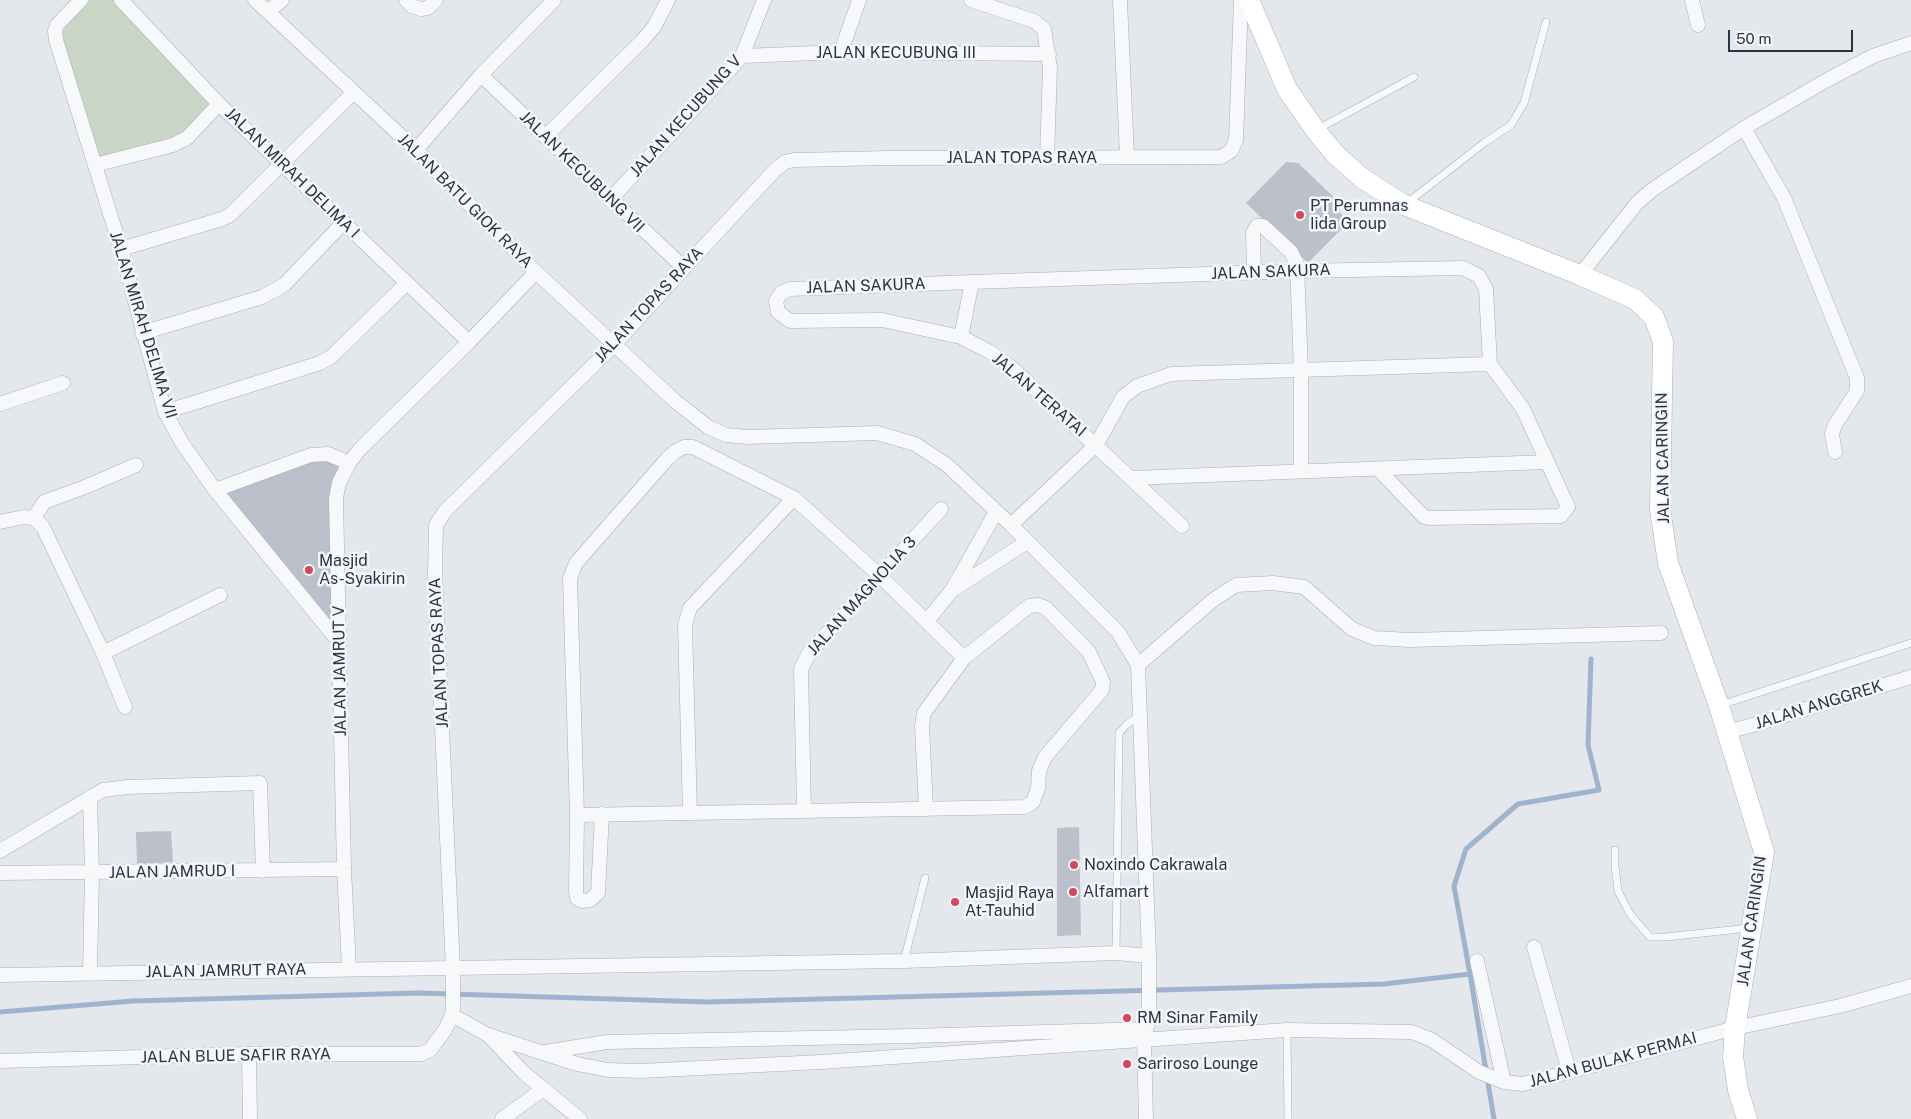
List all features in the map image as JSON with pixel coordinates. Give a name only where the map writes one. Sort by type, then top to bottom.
[{"type":"main road","name":"JALAN CARINGIN","points":[[1249,0],[1287,89],[1316,131],[1336,155],[1362,178],[1404,205],[1635,299],[1654,317],[1663,342],[1660,509],[1668,563],[1719,706],[1764,852],[1735,1028],[1733,1057],[1738,1090],[1747,1119]]},
{"type":"street","name":"JALAN MIRAH DELIMA VII","points":[[81,0],[57,25],[55,31],[120,250],[165,412],[182,443],[215,490],[339,642]]},
{"type":"street","name":"JALAN MIRAH DELIMA I","points":[[121,0],[220,104],[469,342]]},
{"type":"street","name":"JALAN BATU GIOK RAYA","points":[[255,0],[416,150],[536,272],[674,401],[708,427],[726,435],[747,437],[876,433],[915,444],[947,464],[1011,525],[1118,632],[1138,665]]},
{"type":"street","points":[[268,12],[282,0]]},
{"type":"street","points":[[406,0],[412,6],[421,9],[428,8],[436,0]]},
{"type":"street","points":[[416,150],[481,75],[554,0]]},
{"type":"street","points":[[545,137],[642,41],[654,27],[668,0]]},
{"type":"street","name":"JALAN KECUBUNG V","points":[[610,200],[742,56],[764,0]]},
{"type":"street","points":[[841,52],[859,0]]},
{"type":"street","points":[[971,0],[1039,23],[1044,29],[1049,54],[1050,77],[1047,158]]},
{"type":"street","points":[[1120,0],[1127,157]]},
{"type":"street","name":"JALAN TOPAS RAYA","points":[[452,1011],[453,976],[434,574],[436,525],[445,511],[614,345],[785,162],[794,160],[880,158],[1221,157],[1231,151],[1236,140],[1241,0]]},
{"type":"street","points":[[1692,0],[1698,25]]},
{"type":"street","points":[[1580,275],[1636,203],[1652,190],[1744,128],[1827,80],[1873,56],[1911,44]]},
{"type":"street","name":"JALAN KECUBUNG III","points":[[742,56],[841,52],[1049,54]]},
{"type":"street","name":"JALAN KECUBUNG VII","points":[[481,75],[610,200],[684,268]]},
{"type":"street","points":[[120,250],[230,215],[353,93]]},
{"type":"street","points":[[95,165],[173,145],[187,138],[220,104]]},
{"type":"street","points":[[1744,128],[1784,198],[1857,378],[1857,391],[1835,425],[1832,434],[1835,452]]},
{"type":"street","points":[[142,332],[262,297],[277,289],[344,222]]},
{"type":"street","points":[[1254,272],[1254,233],[1256,226],[1263,226],[1290,252],[1297,264],[1301,372],[1301,470]]},
{"type":"street","name":"JALAN SAKURA","points":[[778,312],[776,301],[781,293],[790,289],[1254,272],[1463,268],[1479,276],[1486,289],[1490,364]]},
{"type":"street","name":"JALAN JAMRUT V","points":[[349,968],[344,869],[336,498],[339,483],[349,463],[360,449],[469,342],[536,272]]},
{"type":"street","points":[[961,337],[972,282]]},
{"type":"street","points":[[165,412],[320,363],[331,357],[407,283]]},
{"type":"street","name":"JALAN TERATAI","points":[[778,312],[790,321],[882,320],[961,337],[990,352],[1011,367],[1182,526]]},
{"type":"street","points":[[1011,525],[1096,445],[1123,397],[1137,386],[1171,374],[1301,372],[1490,364],[1523,409],[1568,507],[1561,516],[1428,518],[1378,469]]},
{"type":"street","points":[[0,404],[63,383]]},
{"type":"street","points":[[602,814],[598,893],[590,900],[582,901],[577,898],[576,891],[577,814],[570,578],[576,563],[668,459],[684,446],[693,447],[794,498],[879,575],[964,658]]},
{"type":"street","points":[[215,490],[311,455],[328,454],[349,463]]},
{"type":"street","points":[[1131,478],[1547,462]]},
{"type":"street","points":[[34,518],[44,502],[136,465]]},
{"type":"street","points":[[690,813],[685,625],[690,608],[794,498]]},
{"type":"street","name":"JALAN MAGNOLIA 3","points":[[804,811],[801,669],[809,653],[941,509]]},
{"type":"street","points":[[927,621],[952,590],[996,512]]},
{"type":"street","points":[[0,522],[24,517],[34,518],[43,527],[103,654],[125,707]]},
{"type":"street","points":[[952,590],[1028,542]]},
{"type":"street","points":[[1146,1119],[1146,1029],[1149,963],[1138,665],[1213,600],[1236,585],[1273,583],[1304,587],[1352,629],[1374,638],[1410,640],[1661,633]]},
{"type":"street","points":[[103,654],[220,595]]},
{"type":"street","points":[[577,814],[690,813],[926,809],[1025,807],[1033,802],[1038,788],[1039,771],[1046,757],[1102,690],[1103,682],[1089,652],[1046,608],[1038,605],[1029,606],[964,658],[924,713],[922,726],[926,809]]},
{"type":"street","name":"JALAN ANGGREK","points":[[1726,732],[1911,677]]},
{"type":"street","points":[[0,851],[103,790],[260,783],[263,871]]},
{"type":"street","points":[[90,797],[92,873],[90,974]]},
{"type":"street","name":"JALAN JAMRUD I","points":[[0,873],[344,869]]},
{"type":"street","points":[[1534,947],[1569,1071]]},
{"type":"street","name":"JALAN JAMRUT RAYA","points":[[0,975],[349,968],[453,976],[1116,954],[1149,963]]},
{"type":"street","points":[[1477,961],[1491,1077]]},
{"type":"street","name":"JALAN BULAK PERMAI","points":[[1491,1077],[1523,1084],[1735,1028],[1840,1006],[1911,986]]},
{"type":"street","points":[[452,1011],[488,1035],[542,1090],[580,1119]]},
{"type":"street","name":"JALAN BLUE SAFIR RAYA","points":[[0,1061],[249,1054],[421,1054],[430,1050],[445,1030],[452,1011]]},
{"type":"street","points":[[488,1035],[576,1064],[608,1070],[641,1071],[821,1062],[1146,1029]]},
{"type":"street","points":[[542,1052],[608,1042],[902,1037],[1146,1029],[1412,1032],[1432,1040],[1491,1077]]},
{"type":"street","points":[[249,1054],[250,1119]]},
{"type":"street","points":[[502,1119],[542,1090]]},
{"type":"lane","points":[[1404,205],[1484,143],[1511,125],[1524,103],[1546,22]]},
{"type":"lane","points":[[1316,131],[1414,78]]},
{"type":"lane","points":[[1719,706],[1911,643]]},
{"type":"lane","points":[[1116,954],[1119,733],[1139,716]]},
{"type":"lane","points":[[1616,850],[1615,866],[1618,891],[1630,914],[1650,936],[1666,937],[1752,928]]},
{"type":"lane","points":[[904,961],[925,878]]},
{"type":"lane","points":[[1287,1030],[1288,1119]]},
{"type":"green space","points":[[81,0],[121,0],[219,104],[187,138],[95,165],[57,25]]},
{"type":"building","name":"PT Perumnas Iida Group","points":[[1286,162],[1298,163],[1341,204],[1336,209],[1349,221],[1308,263],[1246,203]]},
{"type":"building","name":"Masjid As-Syakirin","points":[[311,455],[349,463],[339,483],[339,642],[215,490]]},
{"type":"building","points":[[1079,827],[1081,935],[1057,936],[1057,828]]},
{"type":"building","points":[[171,831],[173,862],[137,864],[136,832]]},
{"type":"waterway","points":[[1470,974],[1454,886],[1466,849],[1518,804],[1599,790],[1588,745],[1591,659]]},
{"type":"waterway","points":[[0,1012],[133,1001],[418,993],[708,1002],[1384,984],[1470,974],[1494,1119]]},
{"type":"place","name":"PT Perumnas Iida Group","points":[[1300,215]]},
{"type":"place","name":"Masjid As-Syakirin","points":[[309,570]]},
{"type":"place","name":"Noxindo Cakrawala","points":[[1074,865]]},
{"type":"place","name":"Alfamart","points":[[1073,892]]},
{"type":"place","name":"Masjid Raya At-Tauhid","points":[[955,902]]},
{"type":"place","name":"RM Sinar Family","points":[[1127,1018]]},
{"type":"place","name":"Sariroso Lounge","points":[[1127,1064]]}]
